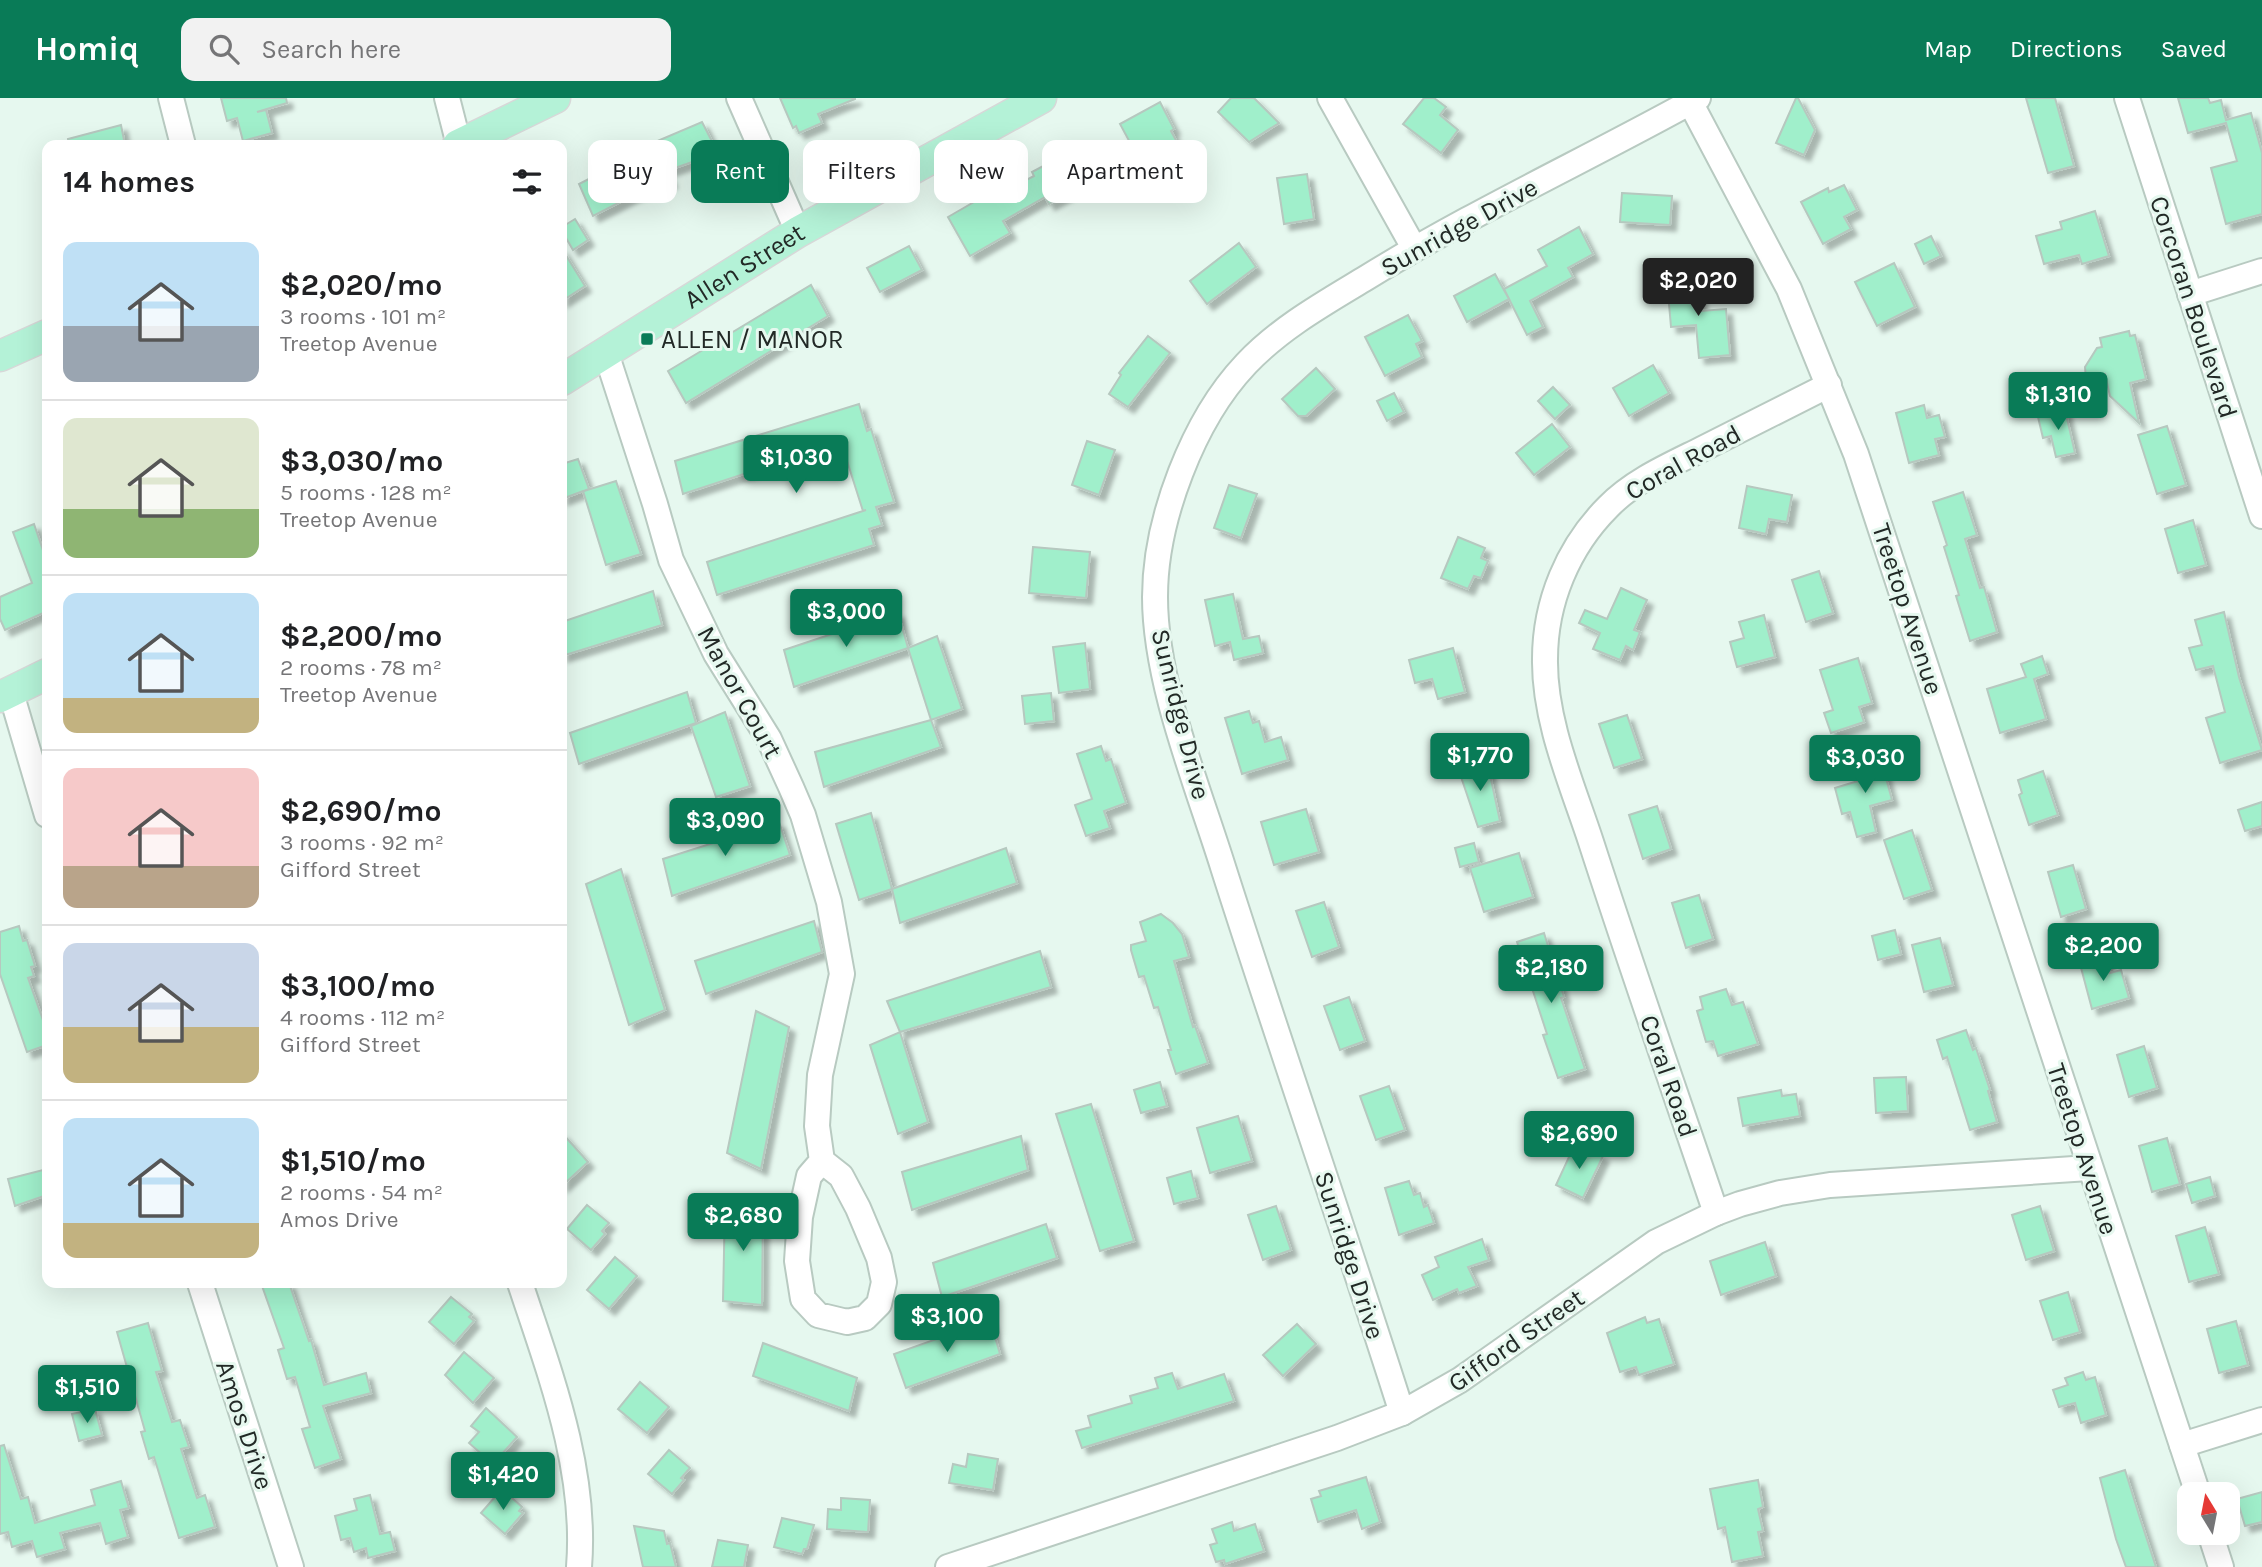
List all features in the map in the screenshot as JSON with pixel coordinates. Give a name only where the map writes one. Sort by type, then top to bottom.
[{"type":"main road","points":[[468,140],[555,98]]},
{"type":"main road","name":"Allen Street","points":[[567,377],[798,232],[1041,98]]},
{"type":"main road","points":[[0,356],[42,337]]},
{"type":"main road","points":[[5,695],[42,676]]},
{"type":"street","points":[[171,98],[182,140]]},
{"type":"street","points":[[447,98],[457,140]]},
{"type":"street","points":[[738,98],[798,232]]},
{"type":"street","points":[[1330,98],[1414,248]]},
{"type":"street","name":"Corcoran Boulevard","points":[[2127,98],[2262,516]]},
{"type":"street","name":"Sunridge Drive","points":[[1402,1413],[1176,717],[1158,640],[1155,597],[1159,551],[1175,490],[1199,433],[1230,383],[1261,350],[1295,322],[1414,248],[1694,100]]},
{"type":"street","name":"Treetop Avenue","points":[[1694,100],[1788,289],[1856,454],[2193,1482]]},
{"type":"street","points":[[2190,294],[2262,271]]},
{"type":"street","name":"Manor Court","points":[[606,353],[671,560],[716,654],[769,738],[803,816],[829,902],[842,974],[820,1075],[817,1126],[822,1161]]},
{"type":"street","name":"Coral Road","points":[[1716,1213],[1612,907],[1560,744],[1545,682],[1548,614],[1566,566],[1609,505],[1668,466],[1829,384]]},
{"type":"street","points":[[5,695],[42,801]]},
{"type":"street","points":[[822,1161],[841,1176],[858,1208],[879,1258],[884,1282],[879,1304],[865,1318],[847,1322],[818,1315],[803,1299],[797,1261],[800,1217],[808,1177],[822,1161]]},
{"type":"street","name":"Gifford Street","points":[[948,1567],[1337,1438],[1402,1413],[1460,1380],[1656,1242],[1716,1213],[1780,1193],[1830,1185],[2089,1168]]},
{"type":"street","name":"Amos Drive","points":[[202,1288],[291,1567]]},
{"type":"street","points":[[522,1288],[551,1377],[576,1479],[580,1507],[579,1567]]},
{"type":"street","points":[[2182,1445],[2262,1420]]},
{"type":"street","points":[[2214,1545],[2221,1567]]},
{"type":"building","points":[[221,98],[286,98],[287,103],[257,112],[266,110],[272,133],[243,140],[237,118],[227,121]]},
{"type":"building","points":[[780,98],[855,99],[818,114],[822,123],[799,133],[796,126],[793,128]]},
{"type":"building","points":[[1231,98],[1254,98],[1279,123],[1249,142],[1218,112]]},
{"type":"building","points":[[1424,98],[1434,98],[1446,107],[1440,115],[1458,130],[1441,153],[1403,124]]},
{"type":"building","points":[[1796,98],[1815,130],[1804,155],[1776,143]]},
{"type":"building","points":[[2026,98],[2055,98],[2074,166],[2048,173]]},
{"type":"building","points":[[2178,98],[2208,98],[2210,103],[2221,100],[2226,120],[2251,113],[2262,153],[2262,214],[2226,224],[2211,168],[2237,161],[2226,123],[2188,133]]},
{"type":"building","points":[[1160,102],[1174,129],[1171,131],[1176,140],[1129,140],[1120,124]]},
{"type":"building","points":[[702,122],[711,140],[691,140],[691,162],[677,167],[677,140],[660,140]]},
{"type":"building","points":[[121,125],[124,140],[68,140]]},
{"type":"building","points":[[1042,167],[1042,199],[1003,221],[1010,233],[970,256],[948,217],[972,203],[1028,203],[1028,179],[1034,176],[1032,172]]},
{"type":"building","points":[[1307,174],[1314,219],[1284,224],[1277,178]]},
{"type":"building","points":[[588,179],[588,203],[618,203],[593,216],[579,184]]},
{"type":"building","points":[[1844,185],[1857,210],[1844,217],[1851,229],[1823,244],[1801,202],[1828,188],[1829,192]]},
{"type":"building","points":[[1622,193],[1672,196],[1670,225],[1620,222]]},
{"type":"building","points":[[2095,211],[2109,256],[2082,264],[2079,255],[2044,264],[2036,236],[2062,229],[2060,222]]},
{"type":"building","points":[[575,219],[588,240],[573,250],[567,240],[567,224]]},
{"type":"building","points":[[1579,227],[1593,254],[1568,268],[1573,277],[1530,301],[1543,327],[1527,335],[1504,289],[1547,266],[1538,250]]},
{"type":"building","points":[[1931,236],[1941,256],[1924,264],[1915,244]]},
{"type":"building","points":[[1239,243],[1256,267],[1207,304],[1190,281]]},
{"type":"building","points":[[909,246],[922,270],[880,292],[867,268]]},
{"type":"building","points":[[567,257],[585,286],[567,298]]},
{"type":"building","points":[[1894,263],[1915,307],[1877,326],[1855,282]]},
{"type":"building","points":[[1495,274],[1509,299],[1467,322],[1454,296]]},
{"type":"building","points":[[1698,278],[1701,311],[1726,309],[1730,355],[1699,358],[1696,325],[1671,327],[1667,281]]},
{"type":"building","points":[[811,285],[828,316],[686,403],[668,371]]},
{"type":"building","points":[[1408,315],[1422,341],[1416,344],[1422,357],[1385,376],[1365,337]]},
{"type":"building","points":[[2129,331],[2130,336],[2135,335],[2146,379],[2130,383],[2139,423],[2110,396],[2105,374],[2086,379],[2085,367],[2097,348],[2102,347],[2100,338]]},
{"type":"building","points":[[1148,336],[1170,353],[1128,407],[1109,394],[1121,375],[1119,373]]},
{"type":"building","points":[[1653,365],[1669,393],[1629,416],[1613,388]]},
{"type":"building","points":[[1316,368],[1335,389],[1306,416],[1298,416],[1282,399]]},
{"type":"building","points":[[1553,387],[1570,405],[1555,419],[1538,401]]},
{"type":"building","points":[[1394,393],[1404,412],[1387,421],[1377,401]]},
{"type":"building","points":[[859,404],[867,431],[871,429],[894,502],[876,507],[882,525],[869,529],[874,545],[717,595],[707,562],[863,511],[841,442],[683,494],[675,461]]},
{"type":"building","points":[[1924,405],[1927,418],[1939,415],[1945,437],[1935,439],[1939,455],[1909,463],[1896,413]]},
{"type":"building","points":[[2065,410],[2075,453],[2056,457],[2051,436],[2043,438],[2038,417]]},
{"type":"building","points":[[1552,424],[1570,447],[1534,475],[1516,453]]},
{"type":"building","points":[[2167,426],[2186,485],[2157,494],[2138,435]]},
{"type":"building","points":[[1087,441],[1115,450],[1099,495],[1072,485]]},
{"type":"building","points":[[578,459],[589,489],[584,491],[616,481],[641,554],[606,565],[583,491],[567,497],[567,462]]},
{"type":"building","points":[[1229,485],[1257,494],[1241,538],[1214,528]]},
{"type":"building","points":[[1747,486],[1792,495],[1787,522],[1769,519],[1766,534],[1739,528]]},
{"type":"building","points":[[1963,492],[1977,535],[1965,539],[1980,588],[1984,587],[1997,632],[1970,641],[1944,547],[1947,545],[1933,502]]},
{"type":"building","points":[[2193,520],[2206,565],[2178,573],[2165,529]]},
{"type":"building","points":[[34,524],[42,547],[42,613],[5,630],[0,619],[0,597],[32,583],[13,532]]},
{"type":"building","points":[[1458,537],[1485,548],[1481,558],[1488,561],[1481,578],[1474,576],[1468,589],[1441,578]]},
{"type":"building","points":[[1033,547],[1090,552],[1086,598],[1029,593]]},
{"type":"building","points":[[1819,571],[1833,613],[1806,622],[1792,580]]},
{"type":"building","points":[[1621,588],[1647,600],[1634,630],[1640,632],[1633,650],[1626,646],[1620,660],[1593,649],[1600,633],[1579,623],[1585,610],[1607,619]]},
{"type":"building","points":[[653,591],[662,625],[567,654],[567,620]]},
{"type":"building","points":[[1233,594],[1243,639],[1259,636],[1263,653],[1234,660],[1230,642],[1215,646],[1205,600]]},
{"type":"building","points":[[898,612],[908,648],[794,687],[784,650]]},
{"type":"building","points":[[2224,612],[2239,677],[2262,750],[2220,763],[2206,718],[2225,712],[2213,666],[2196,670],[2189,648],[2202,645],[2195,620]]},
{"type":"building","points":[[1764,615],[1775,657],[1737,667],[1730,642],[1744,638],[1739,622]]},
{"type":"building","points":[[937,636],[962,709],[931,720],[908,648]]},
{"type":"building","points":[[1085,643],[1090,689],[1059,693],[1053,647]]},
{"type":"building","points":[[1453,648],[1465,692],[1438,699],[1432,679],[1415,683],[1409,660]]},
{"type":"building","points":[[2042,656],[2048,674],[2034,679],[2046,719],[2000,733],[1987,689],[2026,677],[2021,664]]},
{"type":"building","points":[[1858,658],[1872,703],[1859,707],[1864,722],[1831,733],[1824,713],[1833,710],[1820,670]]},
{"type":"building","points":[[687,692],[696,723],[579,764],[570,733]]},
{"type":"building","points":[[1051,693],[1054,721],[1025,724],[1022,696]]},
{"type":"building","points":[[1249,711],[1253,723],[1259,721],[1265,742],[1281,737],[1288,760],[1242,774],[1225,718]]},
{"type":"building","points":[[725,712],[750,786],[716,797],[691,726]]},
{"type":"building","points":[[1627,715],[1642,759],[1614,768],[1599,724]]},
{"type":"building","points":[[931,720],[941,747],[824,787],[815,752]]},
{"type":"building","points":[[1101,746],[1106,761],[1111,759],[1126,803],[1104,811],[1110,828],[1086,836],[1075,805],[1092,799],[1077,754]]},
{"type":"building","points":[[1880,756],[1892,800],[1870,806],[1876,832],[1857,837],[1850,812],[1842,814],[1835,788],[1858,781],[1853,764]]},
{"type":"building","points":[[1487,761],[1500,821],[1478,827],[1458,768]]},
{"type":"building","points":[[2043,771],[2058,815],[2029,825],[2019,795],[2022,793],[2018,780]]},
{"type":"building","points":[[2262,802],[2262,826],[2245,831],[2238,810]]},
{"type":"building","points":[[1657,806],[1671,849],[1643,859],[1629,815]]},
{"type":"building","points":[[1306,809],[1319,852],[1274,865],[1261,822]]},
{"type":"building","points":[[871,813],[892,889],[859,900],[836,824]]},
{"type":"building","points":[[779,822],[790,855],[672,896],[663,859]]},
{"type":"building","points":[[1912,830],[1932,890],[1904,899],[1884,840]]},
{"type":"building","points":[[1474,843],[1479,862],[1460,867],[1455,848]]},
{"type":"building","points":[[1006,848],[1017,883],[900,923],[892,889]]},
{"type":"building","points":[[1519,853],[1533,897],[1484,912],[1470,868]]},
{"type":"building","points":[[2073,865],[2086,909],[2061,917],[2048,872]]},
{"type":"building","points":[[621,869],[665,1010],[629,1025],[586,884]]},
{"type":"building","points":[[1699,895],[1713,939],[1686,948],[1672,903]]},
{"type":"building","points":[[1324,902],[1339,947],[1312,957],[1296,911]]},
{"type":"building","points":[[1161,914],[1182,934],[1189,957],[1174,961],[1193,1027],[1195,1026],[1208,1063],[1176,1074],[1158,1007],[1154,1008],[1144,976],[1139,977],[1131,950],[1131,945],[1146,941],[1140,922]]},
{"type":"building","points":[[814,921],[822,952],[706,994],[695,961]]},
{"type":"building","points":[[19,926],[23,941],[27,940],[35,966],[31,967],[34,976],[28,978],[42,1017],[42,1047],[27,1052],[0,974],[0,932]]},
{"type":"building","points":[[1895,930],[1901,954],[1878,960],[1872,936]]},
{"type":"building","points":[[1544,933],[1564,997],[1561,998],[1585,1069],[1558,1078],[1543,1035],[1547,1034],[1517,942]]},
{"type":"building","points":[[1940,938],[1953,985],[1924,992],[1912,945]]},
{"type":"building","points":[[1040,951],[1051,987],[900,1032],[887,1001]]},
{"type":"building","points":[[2106,957],[2110,973],[2121,970],[2129,998],[2092,1009],[2080,964]]},
{"type":"building","points":[[1726,989],[1732,1005],[1743,1002],[1758,1044],[1718,1056],[1713,1041],[1706,1042],[1697,1011],[1703,1009],[1700,997]]},
{"type":"building","points":[[1349,997],[1365,1041],[1340,1050],[1324,1006]]},
{"type":"building","points":[[756,1011],[789,1027],[761,1169],[727,1153]]},
{"type":"building","points":[[1966,1030],[1973,1050],[1976,1048],[1997,1122],[1970,1130],[1947,1057],[1943,1059],[1937,1040]]},
{"type":"building","points":[[900,1032],[928,1122],[898,1134],[870,1045]]},
{"type":"building","points":[[2144,1046],[2157,1088],[2129,1097],[2117,1055]]},
{"type":"building","points":[[1906,1077],[1908,1111],[1876,1113],[1874,1078]]},
{"type":"building","points":[[1160,1082],[1167,1106],[1141,1113],[1134,1090]]},
{"type":"building","points":[[1389,1086],[1405,1130],[1376,1140],[1360,1096]]},
{"type":"building","points":[[1781,1090],[1782,1096],[1796,1094],[1800,1116],[1743,1126],[1738,1098]]},
{"type":"building","points":[[1091,1104],[1134,1241],[1100,1251],[1056,1114]]},
{"type":"building","points":[[1238,1116],[1252,1161],[1210,1173],[1197,1128]]},
{"type":"building","points":[[1021,1136],[1028,1170],[912,1210],[902,1172]]},
{"type":"building","points":[[2167,1138],[2180,1184],[2152,1192],[2139,1146]]},
{"type":"building","points":[[567,1139],[588,1162],[567,1181]]},
{"type":"building","points":[[1575,1144],[1603,1156],[1583,1198],[1556,1185]]},
{"type":"building","points":[[42,1170],[42,1197],[15,1206],[8,1179]]},
{"type":"building","points":[[1191,1171],[1198,1198],[1174,1204],[1167,1178]]},
{"type":"building","points":[[2210,1177],[2215,1196],[2192,1203],[2186,1184]]},
{"type":"building","points":[[1409,1181],[1414,1195],[1420,1193],[1424,1207],[1428,1205],[1434,1223],[1399,1235],[1385,1188]]},
{"type":"building","points":[[725,1203],[763,1203],[762,1305],[723,1301]]},
{"type":"building","points":[[587,1205],[609,1223],[602,1231],[605,1234],[591,1250],[567,1229]]},
{"type":"building","points":[[1276,1206],[1291,1250],[1263,1260],[1248,1215]]},
{"type":"building","points":[[2040,1206],[2054,1251],[2026,1260],[2012,1215]]},
{"type":"building","points":[[1046,1224],[1057,1258],[942,1297],[933,1263]]},
{"type":"building","points":[[2205,1227],[2219,1274],[2189,1282],[2176,1236]]},
{"type":"building","points":[[1482,1239],[1489,1260],[1468,1267],[1477,1286],[1459,1293],[1457,1289],[1433,1300],[1422,1275],[1439,1267],[1435,1257]]},
{"type":"building","points":[[1765,1242],[1776,1276],[1721,1295],[1710,1261]]},
{"type":"building","points":[[615,1257],[637,1276],[609,1309],[587,1290]]},
{"type":"building","points":[[263,1288],[291,1288],[309,1341],[311,1340],[324,1385],[366,1373],[371,1393],[323,1406],[341,1459],[315,1468],[302,1429],[310,1427],[295,1377],[287,1379],[278,1350],[284,1348]]},
{"type":"building","points":[[2068,1292],[2080,1332],[2053,1340],[2040,1301]]},
{"type":"building","points":[[451,1297],[472,1314],[469,1317],[474,1321],[454,1344],[429,1322]]},
{"type":"building","points":[[1645,1317],[1647,1323],[1659,1319],[1674,1364],[1639,1375],[1636,1367],[1620,1372],[1607,1333]]},
{"type":"building","points":[[990,1320],[1000,1354],[906,1388],[894,1354]]},
{"type":"building","points":[[2236,1321],[2248,1365],[2219,1373],[2207,1329]]},
{"type":"building","points":[[148,1323],[162,1371],[156,1372],[172,1422],[180,1420],[189,1447],[181,1449],[197,1498],[205,1495],[215,1527],[179,1538],[154,1457],[149,1459],[141,1432],[145,1431],[117,1332]]},
{"type":"building","points":[[1297,1324],[1316,1344],[1283,1376],[1263,1355]]},
{"type":"building","points":[[763,1343],[857,1378],[849,1411],[753,1376]]},
{"type":"building","points":[[464,1352],[494,1378],[473,1403],[445,1375]]},
{"type":"building","points":[[2083,1372],[2086,1380],[2095,1377],[2106,1415],[2081,1423],[2075,1403],[2059,1407],[2053,1390],[2068,1385],[2065,1378]]},
{"type":"building","points":[[1172,1373],[1178,1389],[1224,1374],[1234,1401],[1082,1448],[1076,1431],[1091,1427],[1088,1416],[1132,1403],[1130,1396],[1158,1388],[1155,1378]]},
{"type":"building","points":[[640,1382],[669,1407],[647,1433],[618,1409]]},
{"type":"building","points":[[486,1408],[517,1437],[493,1464],[469,1443],[479,1432],[471,1426]]},
{"type":"building","points":[[95,1409],[102,1435],[79,1441],[72,1414]]},
{"type":"building","points":[[4,1445],[21,1499],[28,1497],[35,1523],[95,1505],[91,1490],[121,1481],[129,1508],[120,1510],[128,1537],[106,1544],[100,1523],[60,1533],[65,1549],[37,1557],[32,1541],[12,1547],[8,1532],[0,1534],[0,1446]]},
{"type":"building","points":[[669,1450],[690,1468],[672,1494],[648,1474]]},
{"type":"building","points":[[968,1454],[998,1459],[993,1490],[949,1483],[953,1464],[966,1467]]},
{"type":"building","points":[[2125,1470],[2156,1567],[2126,1567],[2116,1539],[2100,1478]]},
{"type":"building","points":[[1366,1477],[1380,1522],[1362,1529],[1356,1510],[1318,1522],[1311,1499],[1321,1496],[1319,1491]]},
{"type":"building","points":[[1758,1480],[1763,1507],[1758,1509],[1763,1531],[1758,1532],[1763,1556],[1732,1562],[1725,1527],[1718,1529],[1710,1489]]},
{"type":"building","points":[[502,1489],[522,1507],[519,1511],[523,1513],[505,1534],[481,1513]]},
{"type":"building","points":[[2262,1492],[2262,1522],[2245,1526],[2240,1498]]},
{"type":"building","points":[[370,1495],[380,1534],[390,1532],[395,1551],[368,1558],[366,1548],[354,1552],[350,1538],[341,1540],[335,1516],[357,1510],[354,1499]]},
{"type":"building","points":[[841,1498],[870,1500],[868,1532],[827,1529],[828,1509],[841,1510]]},
{"type":"building","points":[[782,1518],[814,1525],[807,1549],[804,1549],[802,1554],[774,1547]]},
{"type":"building","points":[[1232,1522],[1234,1531],[1255,1524],[1264,1551],[1225,1564],[1224,1560],[1216,1562],[1210,1545],[1217,1543],[1212,1529]]},
{"type":"building","points":[[634,1526],[664,1531],[676,1567],[643,1567]]},
{"type":"building","points":[[718,1540],[748,1545],[744,1567],[712,1567]]},
{"type":"place","name":"ALLEN / MANOR","points":[[647,339]]}]
